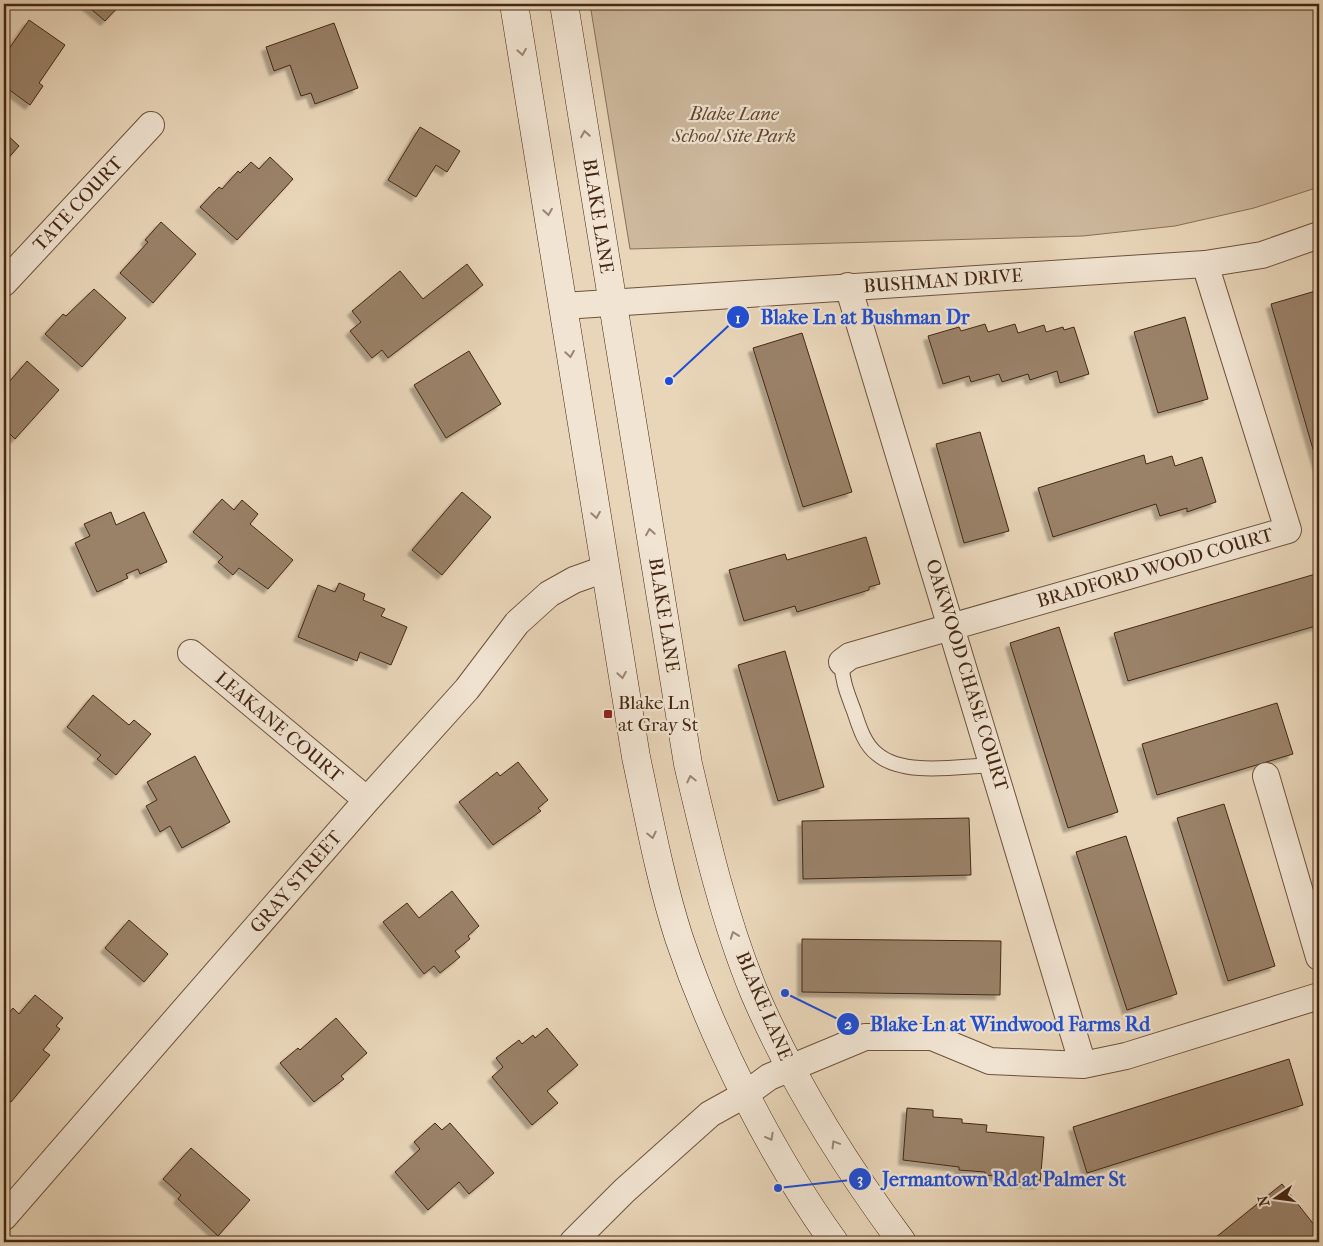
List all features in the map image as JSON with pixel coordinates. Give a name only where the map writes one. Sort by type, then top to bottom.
[{"type":"main road","points":[[514,4],[636,757],[658,862],[679,937],[703,1006],[746,1094],[810,1209],[834,1242]]},
{"type":"main road","name":"BLAKE LANE","points":[[564,4],[688,764],[710,857],[730,924],[780,1073],[902,1242]]},
{"type":"street","name":"TATE COURT","points":[[4,283],[151,125]]},
{"type":"street","name":"BUSHMAN DRIVE","points":[[563,306],[1205,264],[1262,255],[1319,235]]},
{"type":"street","name":"BRADFORD WOOD COURT","points":[[842,662],[850,656],[1288,530],[1205,264]]},
{"type":"street","name":"OAKWOOD CHASE COURT","points":[[848,286],[1083,1064]]},
{"type":"street","name":"GRAY STREET","points":[[4,1217],[467,689],[516,623],[549,594],[574,580],[605,569]]},
{"type":"street","name":"LEAKANE COURT","points":[[191,653],[368,800]]},
{"type":"street","points":[[1266,776],[1319,957]]},
{"type":"street","points":[[573,1242],[696,1124],[780,1073],[865,1037],[932,1037],[990,1061],[1083,1064],[1126,1056],[1319,996]]},
{"type":"lane","points":[[842,662],[841,673],[861,734],[876,754],[892,763],[910,768],[994,765]]},
{"type":"green space","name":"Blake Lane School Site Park","points":[[590,4],[1319,4],[1319,187],[1254,208],[1175,226],[1083,236],[630,249]]},
{"type":"building","points":[[85,4],[121,4],[105,21]]},
{"type":"building","points":[[29,20],[65,45],[39,83],[43,86],[30,105],[4,86],[4,56]]},
{"type":"building","points":[[334,23],[358,88],[315,104],[311,93],[301,96],[290,65],[274,71],[266,47]]},
{"type":"building","points":[[420,127],[460,151],[447,172],[436,165],[416,197],[388,180]]},
{"type":"building","points":[[4,132],[19,146],[4,163]]},
{"type":"building","points":[[270,157],[293,179],[237,240],[200,207],[219,187],[222,189],[238,171],[240,173],[251,162],[259,169]]},
{"type":"building","points":[[161,222],[196,254],[153,303],[120,273],[148,242],[145,240]]},
{"type":"building","points":[[467,264],[483,285],[388,358],[382,350],[372,358],[350,331],[361,322],[352,311],[400,271],[423,299]]},
{"type":"building","points":[[94,289],[126,318],[82,367],[45,334],[63,314],[66,316]]},
{"type":"building","points":[[1319,290],[1319,470],[1271,304]]},
{"type":"building","points":[[1185,317],[1208,399],[1158,413],[1134,332]]},
{"type":"building","points":[[985,324],[988,332],[1015,324],[1018,333],[1044,325],[1046,332],[1063,327],[1064,330],[1074,327],[1089,374],[1060,383],[1057,371],[1030,380],[1028,374],[1002,382],[999,374],[971,382],[969,376],[943,384],[928,336],[959,327],[961,331]]},
{"type":"building","points":[[802,333],[852,492],[803,507],[753,348]]},
{"type":"building","points":[[469,351],[501,404],[446,438],[414,385]]},
{"type":"building","points":[[27,361],[59,390],[15,439],[4,428],[4,388]]},
{"type":"building","points":[[980,432],[1009,531],[964,543],[936,444]]},
{"type":"building","points":[[1144,455],[1146,464],[1172,456],[1175,466],[1202,457],[1216,502],[1187,512],[1187,508],[1160,516],[1156,504],[1053,537],[1038,488]]},
{"type":"building","points":[[462,492],[491,517],[442,575],[412,550]]},
{"type":"building","points":[[222,499],[234,510],[242,500],[258,514],[250,524],[293,560],[268,589],[239,568],[233,575],[218,562],[223,557],[193,532]]},
{"type":"building","points":[[111,512],[116,525],[144,512],[167,562],[140,574],[138,569],[126,574],[128,578],[97,592],[75,543],[90,536],[84,524]]},
{"type":"building","points":[[866,537],[880,584],[869,587],[869,590],[797,612],[795,606],[744,621],[729,570],[785,554],[787,560]]},
{"type":"building","points":[[1319,573],[1319,625],[1128,681],[1114,633]]},
{"type":"building","points":[[339,583],[365,594],[363,600],[385,609],[381,616],[407,627],[391,665],[360,652],[357,661],[298,637],[318,585],[335,592]]},
{"type":"building","points":[[1059,627],[1118,812],[1068,828],[1010,643]]},
{"type":"building","points":[[785,651],[824,787],[778,801],[738,665]]},
{"type":"building","points":[[93,695],[129,725],[134,720],[151,734],[116,775],[97,759],[101,755],[67,727]]},
{"type":"building","points":[[1277,703],[1293,754],[1157,795],[1142,744]]},
{"type":"building","points":[[195,756],[230,822],[182,848],[170,826],[160,832],[146,806],[157,800],[147,782]]},
{"type":"building","points":[[518,762],[548,800],[538,808],[541,811],[493,845],[459,802],[497,772],[500,776]]},
{"type":"building","points":[[1224,804],[1275,966],[1228,981],[1177,818]]},
{"type":"building","points":[[969,818],[971,875],[803,879],[802,821]]},
{"type":"building","points":[[1126,836],[1177,994],[1127,1010],[1076,852]]},
{"type":"building","points":[[452,891],[479,926],[468,936],[470,939],[455,951],[460,957],[440,973],[434,966],[424,974],[383,922],[407,903],[419,918]]},
{"type":"building","points":[[129,920],[168,954],[144,982],[105,948]]},
{"type":"building","points":[[802,939],[1001,941],[1000,995],[802,992]]},
{"type":"building","points":[[35,995],[63,1018],[56,1026],[60,1029],[43,1050],[50,1055],[11,1102],[4,1096],[4,1019],[13,1008],[19,1014]]},
{"type":"building","points":[[336,1018],[367,1053],[341,1076],[344,1079],[314,1102],[280,1063],[298,1048],[300,1050]]},
{"type":"building","points":[[547,1028],[578,1065],[547,1091],[558,1103],[532,1125],[492,1077],[503,1067],[496,1058],[519,1040],[522,1044],[533,1035],[535,1038]]},
{"type":"building","points":[[1289,1059],[1303,1105],[1087,1173],[1073,1127]]},
{"type":"building","points":[[907,1108],[933,1110],[933,1117],[962,1119],[962,1123],[987,1125],[986,1132],[1044,1137],[1040,1184],[1014,1182],[1015,1178],[985,1175],[985,1172],[959,1170],[959,1167],[903,1160]]},
{"type":"building","points":[[435,1123],[442,1130],[450,1123],[494,1173],[469,1194],[459,1182],[428,1210],[395,1172],[420,1149],[414,1142]]},
{"type":"building","points":[[191,1148],[250,1200],[218,1236],[178,1199],[181,1195],[163,1179]]},
{"type":"building","points":[[1282,1184],[1319,1231],[1319,1242],[1218,1242],[1215,1238]]},
{"type":"place","name":"Blake Ln at Bushman Dr","points":[[669,381]]},
{"type":"place","name":"Blake Ln at Gray St","points":[[608,714]]},
{"type":"place","name":"Blake Ln at Windwood Farms Rd","points":[[785,993]]},
{"type":"place","name":"Jermantown Rd at Palmer St","points":[[778,1188]]}]
